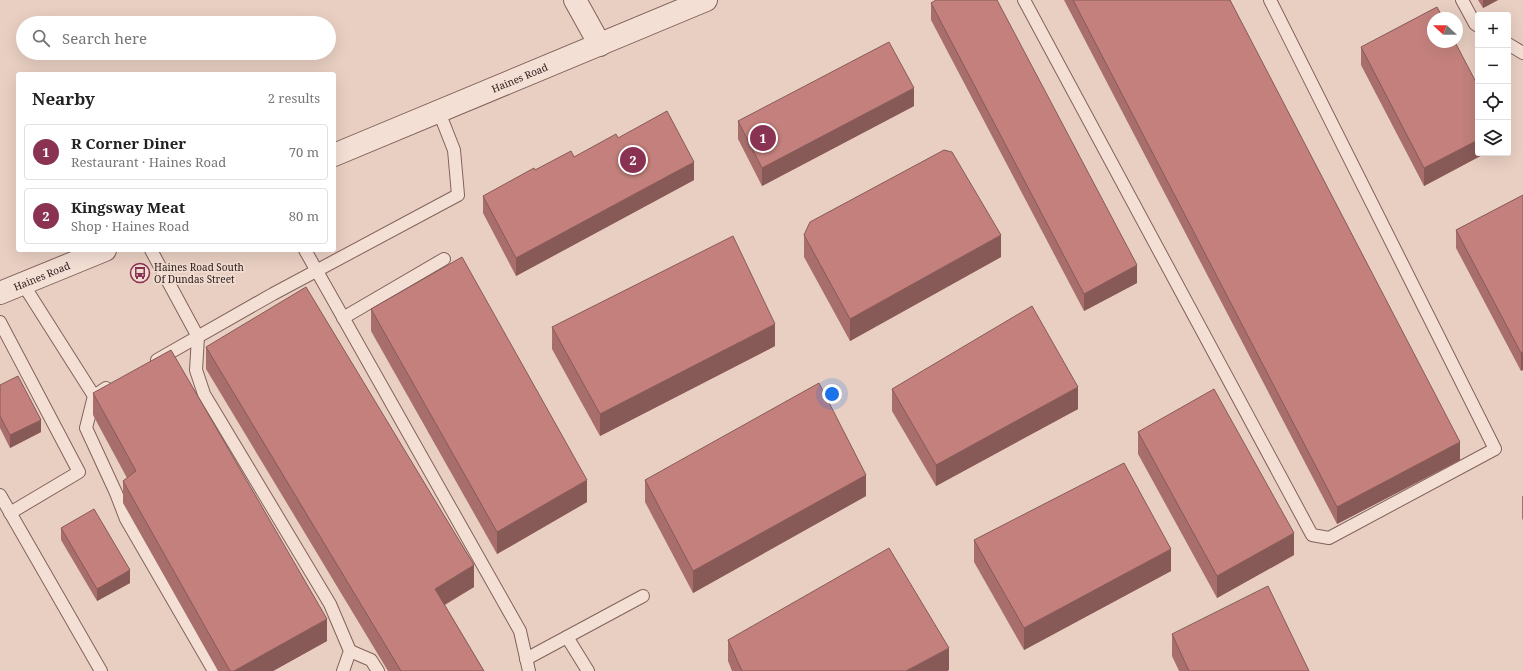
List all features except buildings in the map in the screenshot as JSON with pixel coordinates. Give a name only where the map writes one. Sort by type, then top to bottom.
[{"type":"street","points":[[575,0],[600,45]]},
{"type":"street","name":"Haines Road","points":[[336,154],[706,0]]},
{"type":"street","name":"Haines Road","points":[[0,293],[100,252]]},
{"type":"lane","points":[[1024,0],[1312,535],[1329,538],[1495,449],[1270,0]]},
{"type":"lane","points":[[1462,0],[1475,24]]},
{"type":"lane","points":[[1511,46],[1523,53]]},
{"type":"lane","points":[[149,364],[458,195],[454,150],[439,112]]},
{"type":"lane","points":[[152,252],[198,337],[196,370],[204,394],[330,604],[350,651],[343,671]]},
{"type":"lane","points":[[306,252],[520,631],[529,671]]},
{"type":"lane","points":[[343,318],[444,259]]},
{"type":"lane","points":[[23,284],[94,396]]},
{"type":"lane","points":[[0,322],[79,472],[10,513]]},
{"type":"lane","points":[[114,384],[94,396],[86,428],[116,493],[126,519],[214,671]]},
{"type":"lane","points":[[0,495],[101,671]]},
{"type":"lane","points":[[526,659],[643,596]]},
{"type":"lane","points":[[567,637],[588,671]]},
{"type":"lane","points":[[350,651],[371,660],[378,671]]},
{"type":"place","name":"R Corner Diner","points":[[763,138]]},
{"type":"place","name":"Kingsway Meat","points":[[633,160]]},
{"type":"place","name":"Haines Road South Of Dundas Street","points":[[140,273]]}]
